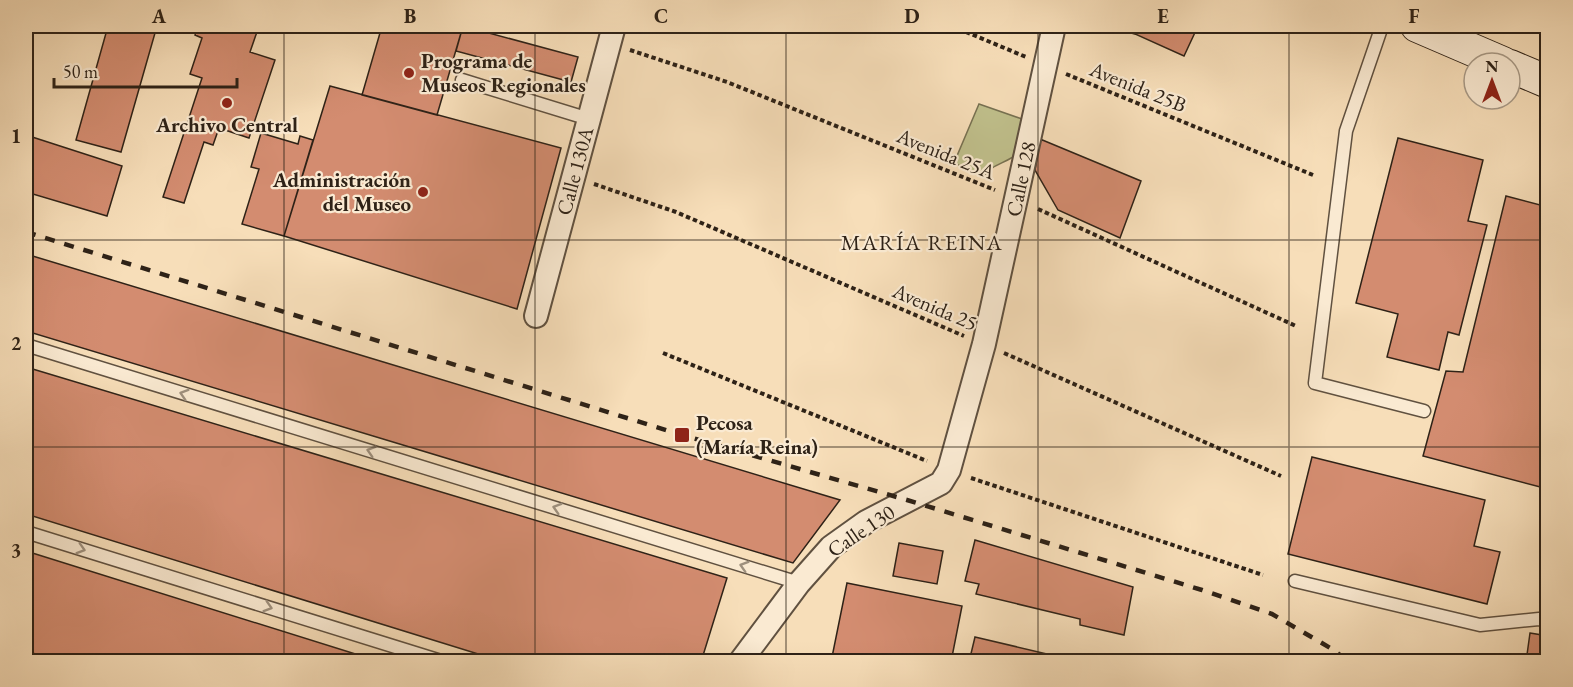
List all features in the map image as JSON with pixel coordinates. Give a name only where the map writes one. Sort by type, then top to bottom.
[{"type":"main road","points":[[1417,26],[1475,51]]},
{"type":"main road","points":[[1522,71],[1548,82]]},
{"type":"street","name":"Calle 128","points":[[949,470],[984,344],[1054,26]]},
{"type":"street","name":"Calle 130A","points":[[536,316],[612,34]]},
{"type":"street","name":"Calle 130","points":[[740,662],[800,583],[831,547],[866,522],[941,483],[949,470]]},
{"type":"lane","points":[[1382,26],[1346,131],[1315,383],[1424,411]]},
{"type":"lane","points":[[462,80],[589,119]]},
{"type":"lane","points":[[26,345],[800,583]]},
{"type":"lane","points":[[26,532],[444,662]]},
{"type":"lane","points":[[1295,581],[1480,625],[1548,621]]},
{"type":"path","name":"Avenida 25B","points":[[952,26],[1313,176]]},
{"type":"path","name":"Avenida 25A","points":[[612,34],[1017,199],[1296,326]]},
{"type":"path","name":"Avenida 25","points":[[573,177],[676,212],[984,344],[1281,477]]},
{"type":"green space","points":[[979,104],[1022,119],[1013,157],[993,167],[983,177],[954,163]]},
{"type":"building","points":[[108,26],[157,26],[121,152],[76,140]]},
{"type":"building","name":"Archivo Central","points":[[198,26],[259,26],[250,52],[275,60],[249,138],[219,128],[213,145],[204,142],[184,203],[163,197],[202,78],[190,74],[202,38],[195,35]]},
{"type":"building","name":"Programa de Museos Regionales","points":[[382,26],[463,26],[437,115],[362,95]]},
{"type":"building","points":[[463,26],[578,57],[571,82],[456,51]]},
{"type":"building","points":[[1107,26],[1139,26],[1135,34]]},
{"type":"building","points":[[1139,26],[1198,26],[1184,56],[1135,34]]},
{"type":"building","name":"Administración del Museo","points":[[330,86],[561,148],[517,309],[284,236]]},
{"type":"building","points":[[261,133],[298,144],[300,136],[313,140],[284,236],[242,224],[259,169],[251,167]]},
{"type":"building","points":[[26,135],[122,166],[107,216],[26,192]]},
{"type":"building","points":[[1398,138],[1483,160],[1468,221],[1487,225],[1459,335],[1448,332],[1439,370],[1387,357],[1398,314],[1356,303]]},
{"type":"building","points":[[1040,139],[1141,181],[1120,238],[1058,210],[1035,170]]},
{"type":"building","points":[[1506,196],[1548,207],[1548,489],[1423,456],[1446,371],[1463,372]]},
{"type":"building","points":[[26,254],[840,500],[793,563],[26,331]]},
{"type":"building","points":[[26,367],[727,578],[701,662],[504,662],[26,514]]},
{"type":"building","points":[[1312,457],[1485,500],[1474,546],[1500,552],[1487,604],[1288,554]]},
{"type":"building","points":[[975,540],[1133,587],[1124,635],[1080,625],[1080,619],[976,594],[979,584],[965,581]]},
{"type":"building","points":[[899,543],[943,551],[937,584],[893,576]]},
{"type":"building","points":[[26,551],[381,662],[61,662],[26,651]]},
{"type":"building","points":[[847,583],[962,606],[951,662],[831,662]]},
{"type":"building","points":[[1530,633],[1548,636],[1548,662],[1526,662]]},
{"type":"building","points":[[975,637],[1081,662],[969,662]]},
{"type":"railway","points":[[26,232],[682,435],[907,500],[1202,590],[1272,614],[1332,649],[1349,662]]},
{"type":"place","name":"Programa de Museos Regionales","points":[[409,73]]},
{"type":"place","name":"Archivo Central","points":[[227,103]]},
{"type":"place","name":"Administración del Museo","points":[[423,192]]},
{"type":"place","name":"Pecosa (María Reina)","points":[[682,435]]},
{"type":"district","name":"MARÍA REINA","points":[[922,242]]}]
